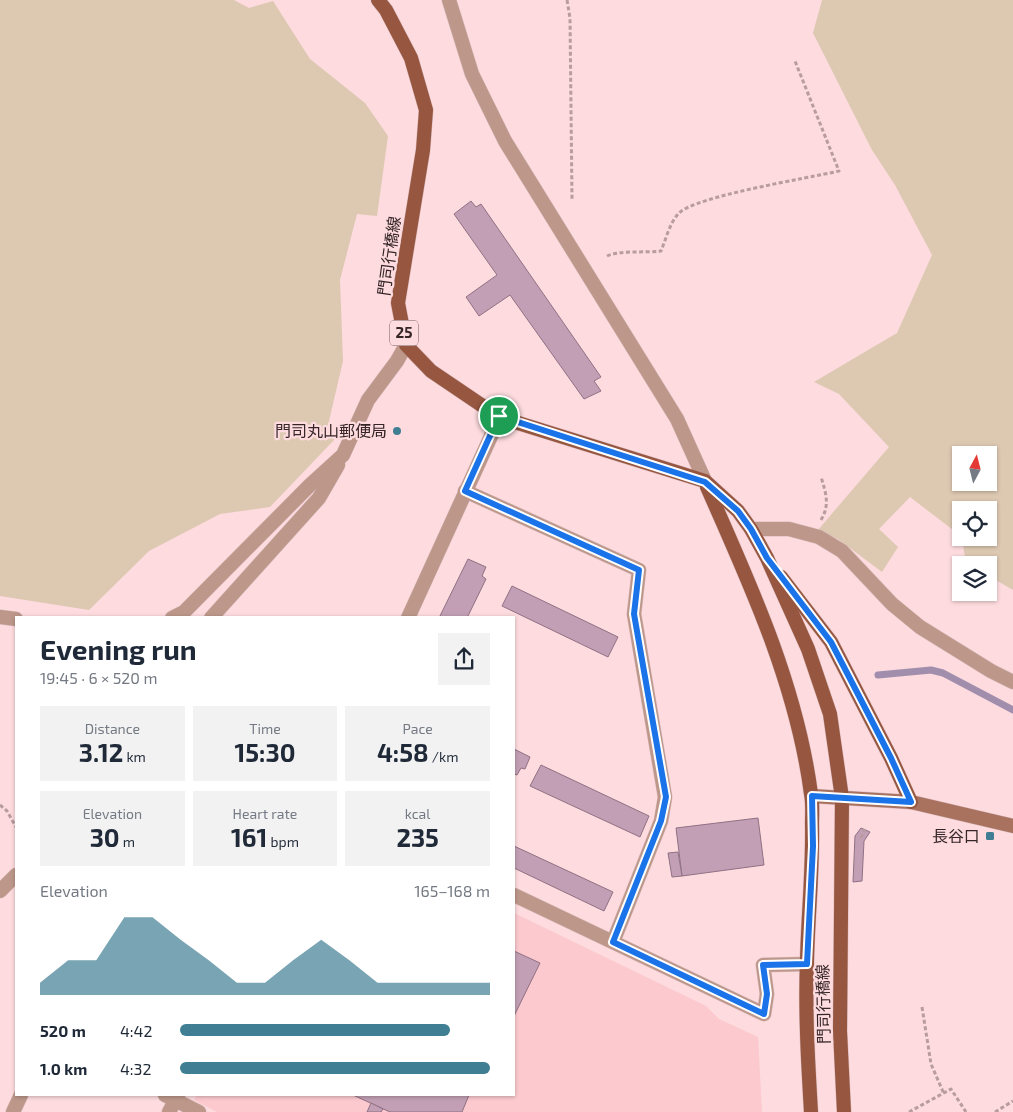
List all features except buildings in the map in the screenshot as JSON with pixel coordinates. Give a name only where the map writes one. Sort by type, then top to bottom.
[{"type":"main road","name":"門司行橋線","points":[[378,0],[386,10],[411,58],[426,110],[423,150],[398,303],[406,346],[431,370],[499,416],[705,482],[738,511],[751,529],[767,558],[808,649],[830,714],[842,798],[840,1031],[844,1112]]},
{"type":"main road","name":"門司行橋線","points":[[705,482],[763,614],[792,702],[808,769],[812,796],[813,846],[807,964],[807,1034],[811,1112]]},
{"type":"main road","points":[[767,558],[831,642],[891,758],[911,802]]},
{"type":"main road","points":[[812,796],[911,802],[1013,826]]},
{"type":"street","points":[[449,0],[472,74],[504,141],[677,419],[705,482]]},
{"type":"street","points":[[213,616],[319,498],[343,455],[368,400],[406,346]]},
{"type":"street","points":[[409,616],[499,416]]},
{"type":"street","points":[[176,616],[184,612],[310,485],[343,455]]},
{"type":"street","points":[[465,491],[639,570],[634,614],[666,797],[661,821],[613,942]]},
{"type":"street","points":[[751,529],[789,530],[819,537],[842,551],[892,604],[920,627],[991,671],[1013,682]]},
{"type":"street","points":[[0,617],[15,619]]},
{"type":"street","points":[[0,891],[15,876]]},
{"type":"street","points":[[515,895],[764,1014],[767,994],[763,965],[807,964]]},
{"type":"street","points":[[13,1112],[21,1096]]},
{"type":"street","points":[[172,1101],[199,1112]]},
{"type":"path","points":[[567,0],[570,18],[572,199]]},
{"type":"path","points":[[607,256],[614,253],[661,251],[672,223],[678,214],[688,206],[734,193],[839,171],[796,61]]},
{"type":"path","points":[[812,535],[825,512],[827,501],[821,478]]},
{"type":"path","points":[[0,805],[8,811],[15,825]]},
{"type":"path","points":[[922,1007],[931,1064],[944,1094]]},
{"type":"path","points":[[909,1112],[951,1089],[966,1112]]},
{"type":"path","points":[[995,1112],[1013,1101]]},
{"type":"shaded area","points":[[0,0],[234,0],[249,8],[273,1],[310,59],[365,103],[388,136],[377,216],[357,214],[340,280],[343,361],[329,421],[334,440],[270,507],[220,514],[149,551],[89,610],[0,596]]},
{"type":"shaded area","points":[[822,0],[1013,0],[1013,590],[997,581],[997,556],[965,556],[963,546],[997,546],[997,501],[952,501],[952,529],[910,497],[879,529],[898,547],[882,572],[838,539],[818,530],[889,447],[839,394],[814,382],[897,333],[932,255],[895,185],[872,150],[813,33]]},
{"type":"shaded area","points":[[515,913],[706,1006],[719,1019],[758,1037],[762,1112],[217,1112],[194,1100],[196,1096],[515,1096]]},
{"type":"waterway","points":[[878,675],[931,670],[943,673],[1013,710]]},
{"type":"place","name":"門司丸山郵便局","points":[[397,431]]},
{"type":"place","name":"長谷口","points":[[990,836]]},
{"type":"route","points":[[499,416],[705,482],[738,511],[751,529],[767,558],[831,642],[891,758],[911,802],[812,796],[813,846],[807,964],[763,965],[767,994],[764,1014],[613,942],[661,821],[666,797],[634,614],[639,570],[465,491],[499,416]]}]
